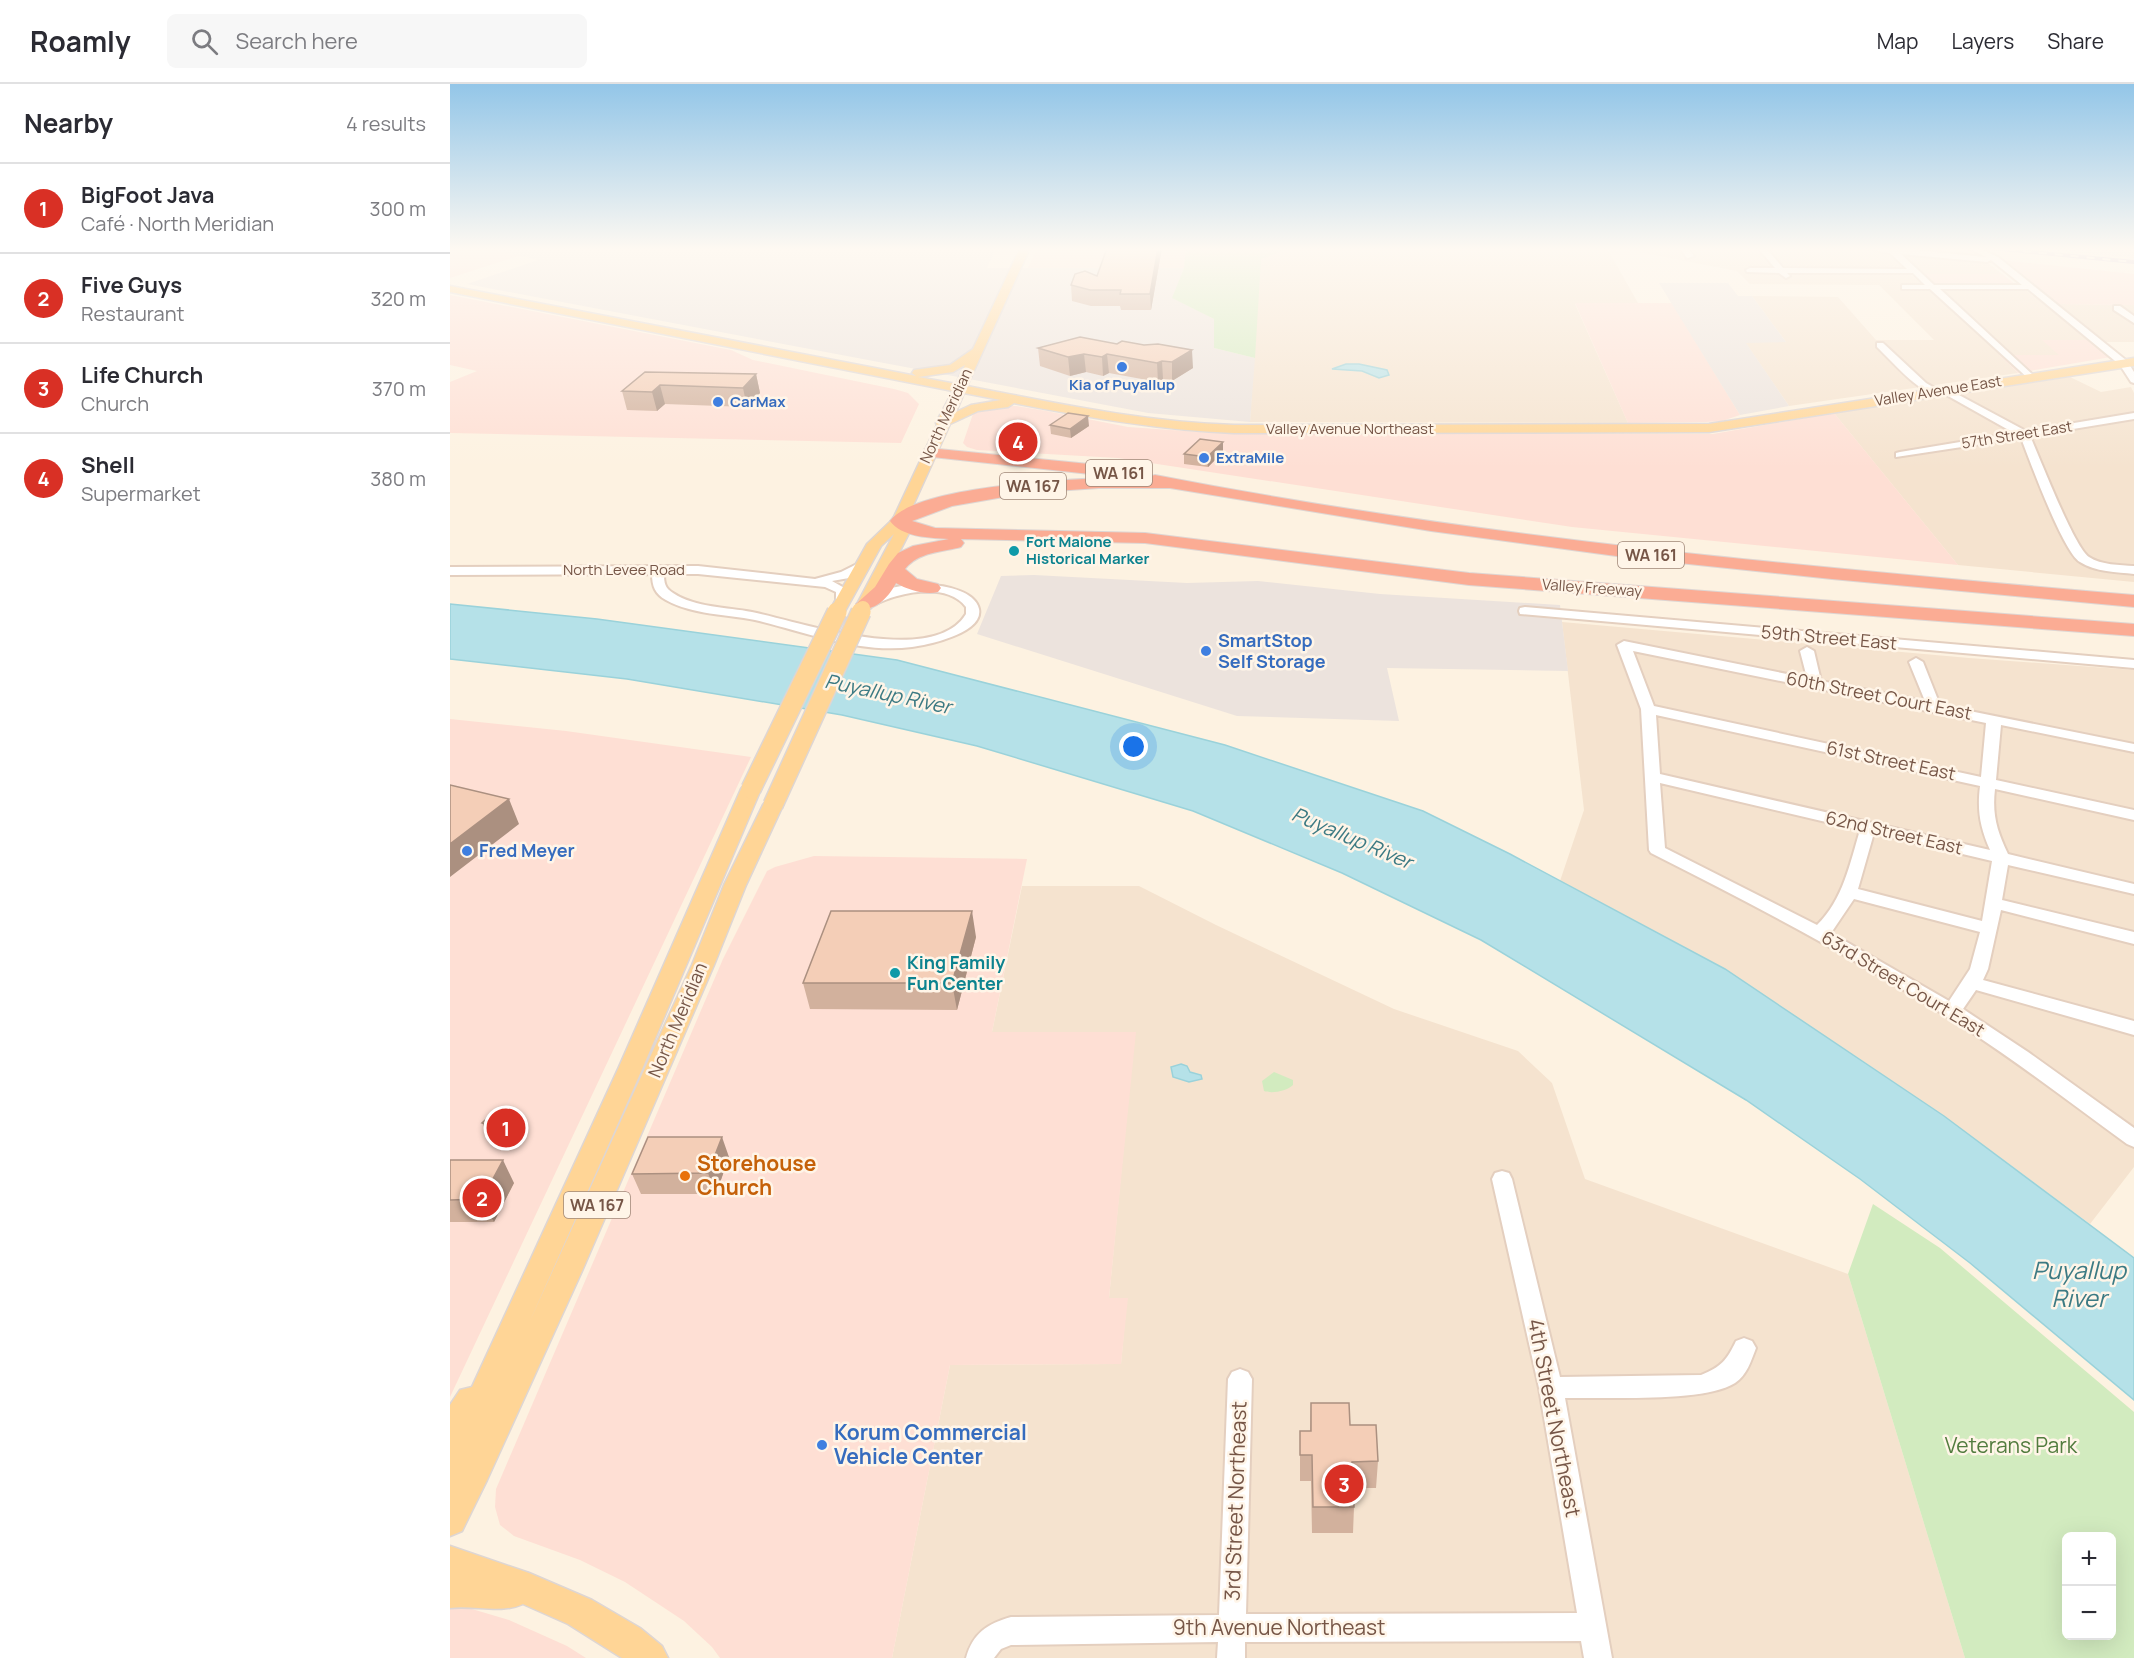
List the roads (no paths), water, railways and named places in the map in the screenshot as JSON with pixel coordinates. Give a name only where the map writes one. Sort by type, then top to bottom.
[{"type":"highway","name":"WA 161","points":[[929,453],[1087,468],[1542,542],[1913,582],[2134,601]]},
{"type":"highway","name":"WA 167","points":[[899,521],[911,513],[949,501],[1015,488],[1108,481],[1172,483]]},
{"type":"highway","name":"WA 161","points":[[899,521],[912,528],[935,533],[1051,536]]},
{"type":"highway","name":"WA 167","points":[[865,606],[883,590],[901,560],[911,553],[936,545],[1051,536]]},
{"type":"highway","name":"Valley Freeway","points":[[1051,536],[1145,538],[1468,579],[2134,630]]},
{"type":"highway","points":[[895,569],[901,579],[931,588]]},
{"type":"main road","points":[[618,321],[862,369],[912,384],[934,399],[942,412],[942,423],[967,410],[985,405],[1008,403],[1050,406]]},
{"type":"main road","name":"North Meridian","points":[[450,1479],[503,1348],[605,1125],[751,789],[840,606],[883,534],[899,521],[990,321]]},
{"type":"main road","points":[[838,364],[894,372],[931,372],[954,368],[977,350]]},
{"type":"main road","name":"Valley Avenue East","points":[[1743,423],[2129,362]]},
{"type":"main road","name":"Valley Avenue Northeast","points":[[862,369],[1141,423],[1222,429],[1691,429],[1743,423]]},
{"type":"main road","points":[[2084,369],[2108,369],[2133,379]]},
{"type":"main road","name":"North Meridian","points":[[450,1520],[476,1470],[568,1271],[703,965],[735,885],[865,606],[902,533],[899,521]]},
{"type":"main road","name":"WA 167","points":[[450,1431],[503,1348]]},
{"type":"main road","points":[[450,1562],[554,1599],[628,1638],[651,1658]]},
{"type":"main road","points":[[450,1591],[491,1590],[554,1599]]},
{"type":"street","points":[[1970,321],[2030,377]]},
{"type":"street","points":[[2077,321],[2129,362],[2133,379]]},
{"type":"street","points":[[1880,345],[1923,385],[2024,434],[2076,551],[2089,562],[2134,570]]},
{"type":"street","name":"57th Street East","points":[[1900,455],[2134,416]]},
{"type":"street","points":[[798,580],[835,578],[863,565]]},
{"type":"street","points":[[658,569],[659,587],[662,591],[683,602],[830,637],[907,642],[926,640],[951,633],[968,621],[973,613],[969,601],[954,592],[931,588],[898,592],[865,606]]},
{"type":"street","name":"North Levee Road","points":[[450,571],[658,569],[725,571],[798,580]]},
{"type":"street","points":[[798,580],[837,586],[843,594],[840,606]]},
{"type":"street","name":"59th Street East","points":[[1525,611],[2134,664]]},
{"type":"street","name":"60th Street Court East","points":[[1648,709],[1624,645],[2134,748]]},
{"type":"street","points":[[1807,651],[1815,683]]},
{"type":"street","points":[[1916,663],[1934,707]]},
{"type":"street","points":[[1648,709],[1654,777]]},
{"type":"street","name":"61st Street East","points":[[1648,709],[2134,815]]},
{"type":"street","points":[[1952,1010],[1972,983],[1979,969],[1989,929],[2001,858],[1988,828],[1985,810],[1994,719]]},
{"type":"street","name":"62nd Street East","points":[[1654,777],[2134,889]]},
{"type":"street","name":"63rd Street Court East","points":[[1654,777],[1657,850],[1820,934],[1952,1010],[2001,1042],[2134,1139]]},
{"type":"street","points":[[1820,934],[1830,925],[1849,892],[1868,828]]},
{"type":"street","points":[[1849,892],[1989,929]]},
{"type":"street","points":[[1994,903],[2134,938]]},
{"type":"street","points":[[1972,983],[2134,1028]]},
{"type":"street","name":"4th Street Northeast","points":[[1503,1179],[1551,1388],[1598,1658]]},
{"type":"street","points":[[1551,1388],[1701,1385],[1726,1376],[1738,1364],[1744,1348]]},
{"type":"street","name":"3rd Street Northeast","points":[[1231,1658],[1240,1379]]},
{"type":"street","name":"9th Avenue Northeast","points":[[980,1658],[986,1642],[995,1635],[1011,1631],[1592,1627]]},
{"type":"water","points":[[1346,364],[1359,364],[1387,370],[1389,375],[1379,378],[1362,371],[1332,369]]},
{"type":"water","name":"Puyallup River","points":[[450,604],[597,619],[897,660],[1225,745],[1423,811],[1510,854],[1725,969],[1944,1116],[2134,1258],[2134,1400],[1970,1263],[1860,1179],[1746,1100],[1481,940],[1342,873],[1193,811],[977,746],[842,715],[627,679],[450,659]]},
{"type":"water","points":[[1181,1064],[1187,1066],[1190,1072],[1201,1075],[1202,1079],[1189,1082],[1173,1077],[1171,1067]]},
{"type":"place","name":"Kia of Puyallup","points":[[1122,367]]},
{"type":"place","name":"CarMax","points":[[718,402]]},
{"type":"place","name":"Shell","points":[[1018,442]]},
{"type":"place","name":"ExtraMile","points":[[1204,458]]},
{"type":"place","name":"Fort Malone Historical Marker","points":[[1014,551]]},
{"type":"place","name":"SmartStop Self Storage","points":[[1206,651]]},
{"type":"place","name":"Fred Meyer","points":[[467,851]]},
{"type":"place","name":"King Family Fun Center","points":[[895,973]]},
{"type":"place","name":"BigFoot Java","points":[[506,1128]]},
{"type":"place","name":"Storehouse Church","points":[[685,1176]]},
{"type":"place","name":"Five Guys","points":[[482,1198]]},
{"type":"place","name":"Korum Commercial Vehicle Center","points":[[822,1445]]},
{"type":"place","name":"Life Church","points":[[1344,1484]]},
{"type":"park label","name":"Veterans Park","points":[[2011,1446]]}]
